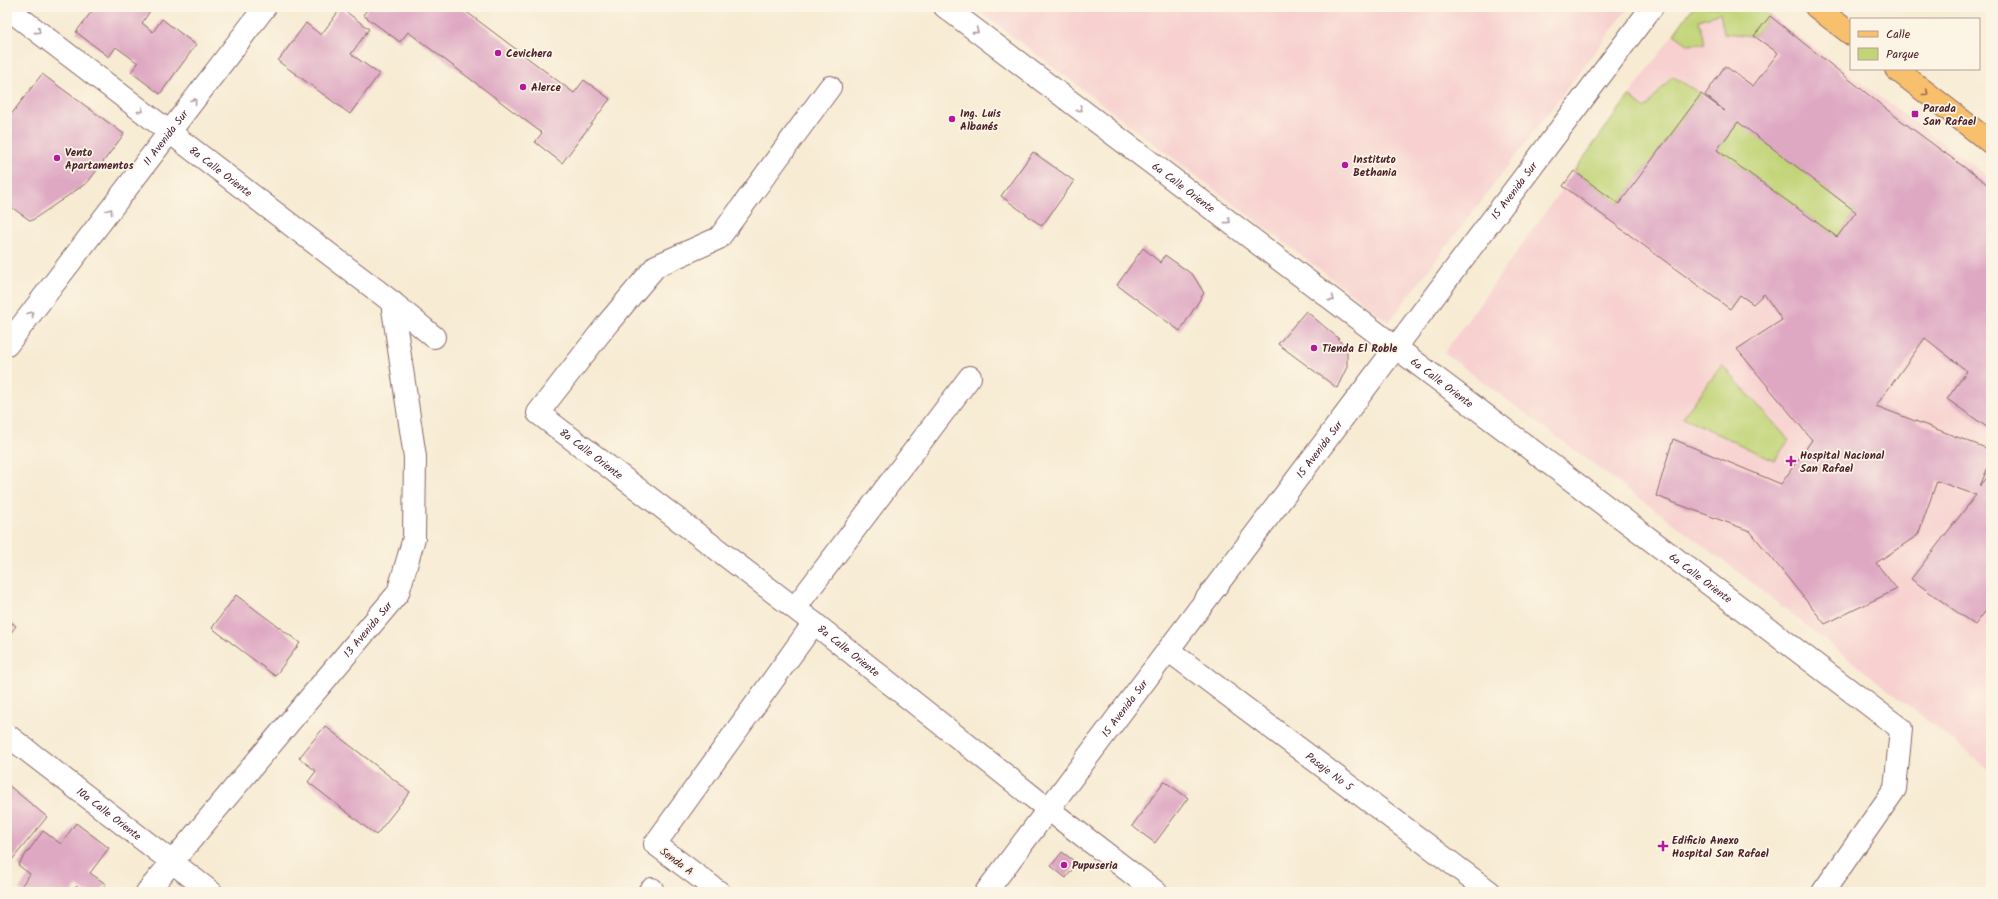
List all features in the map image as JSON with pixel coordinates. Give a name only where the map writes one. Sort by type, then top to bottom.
[{"type":"main road","points":[[1816,7],[1850,33]]},
{"type":"main road","points":[[1897,70],[1991,143]]},
{"type":"street","name":"11 Avenida Sur","points":[[7,345],[265,7]]},
{"type":"street","name":"6a Calle Oriente","points":[[945,7],[1901,729],[1895,789],[1823,892]]},
{"type":"street","name":"15 Avenida Sur","points":[[986,892],[1652,7]]},
{"type":"street","name":"8a Calle Oriente","points":[[7,8],[392,302],[434,337]]},
{"type":"street","name":"8a Calle Oriente","points":[[830,87],[719,238],[656,266],[608,323],[538,413],[814,622],[1048,809],[1156,892]]},
{"type":"street","name":"13 Avenida Sur","points":[[147,892],[398,593],[414,538],[415,457],[392,302]]},
{"type":"street","points":[[795,608],[970,377]]},
{"type":"street","name":"Senda A","points":[[719,892],[655,844],[814,622]]},
{"type":"street","name":"Pasaje No 5","points":[[1168,650],[1490,892]]},
{"type":"street","name":"10a Calle Oriente","points":[[7,735],[211,892]]},
{"type":"shaded area","name":"Instituto Bethania","points":[[974,7],[1629,7],[1389,322]]},
{"type":"shaded area","name":"Hospital Nacional San Rafael","points":[[1693,7],[1759,7],[1991,179],[1990,770],[1736,570],[1444,353]]},
{"type":"green space","points":[[1693,7],[1759,7],[1770,16],[1754,36],[1724,33],[1720,13],[1699,20],[1705,43],[1689,45],[1674,34]]},
{"type":"green space","points":[[1672,76],[1701,94],[1619,204],[1574,171],[1629,96],[1645,109]]},
{"type":"green space","points":[[1739,122],[1856,212],[1837,237],[1717,150]]},
{"type":"green space","points":[[1722,365],[1789,440],[1774,461],[1683,417]]},
{"type":"building","points":[[95,7],[145,7],[150,11],[142,23],[153,32],[162,19],[196,45],[160,94],[131,72],[138,63],[116,47],[109,57],[76,32]]},
{"type":"building","name":"Alerce","points":[[369,7],[460,7],[574,93],[584,80],[610,99],[562,163],[535,142],[542,133],[408,32],[400,42],[363,15]]},
{"type":"building","points":[[341,8],[369,29],[351,54],[379,74],[350,114],[278,61],[306,23],[321,35]]},
{"type":"building","points":[[1770,16],[1895,116],[1991,187],[1991,430],[1947,399],[1967,371],[1925,338],[1876,406],[1991,450],[1991,460],[1980,486],[1991,473],[1991,604],[1975,625],[1911,579],[1976,495],[1937,481],[1918,535],[1876,563],[1897,589],[1825,624],[1750,531],[1656,496],[1673,439],[1781,484],[1812,440],[1737,349],[1782,320],[1764,294],[1753,304],[1740,295],[1730,309],[1563,186],[1574,171],[1619,204],[1701,94],[1725,111],[1705,95],[1725,66],[1753,86],[1778,53],[1754,36]],"holes":[[[1738,122],[1856,212],[1837,237],[1717,150]]]},
{"type":"building","name":"Vento Apartamentos","points":[[42,74],[124,134],[88,182],[31,221],[7,204],[7,120]]},
{"type":"building","points":[[1033,152],[1074,181],[1042,226],[1001,196]]},
{"type":"building","points":[[1143,248],[1161,263],[1165,255],[1193,275],[1204,293],[1180,331],[1117,285]]},
{"type":"building","name":"Tienda El Roble","points":[[1306,311],[1338,338],[1347,352],[1347,367],[1337,388],[1278,344]]},
{"type":"building","points":[[236,595],[300,643],[275,676],[212,628]]},
{"type":"building","points":[[7,619],[16,626],[7,638]]},
{"type":"building","points":[[325,726],[410,792],[376,835],[308,782],[316,771],[299,758]]},
{"type":"building","points":[[1164,781],[1188,798],[1155,843],[1132,826]]},
{"type":"building","points":[[7,784],[47,817],[7,866]]},
{"type":"building","points":[[76,823],[109,848],[90,873],[106,884],[100,892],[86,892],[77,886],[72,892],[23,892],[19,889],[30,874],[18,865],[43,831],[61,844]]},
{"type":"building","name":"Pupuseria","points":[[1062,852],[1077,863],[1066,878],[1051,866]]},
{"type":"place","name":"Cevichera","points":[[498,53]]},
{"type":"place","name":"Alerce","points":[[523,87]]},
{"type":"place","name":"Parada San Rafael","points":[[1915,114]]},
{"type":"place","name":"Ing. Luis Albanés","points":[[952,119]]},
{"type":"place","name":"Vento Apartamentos","points":[[57,158]]},
{"type":"place","name":"Instituto Bethania","points":[[1345,165]]},
{"type":"place","name":"Tienda El Roble","points":[[1314,348]]},
{"type":"place","name":"Hospital Nacional San Rafael","points":[[1791,461]]},
{"type":"place","name":"Edificio Anexo Hospital San Rafael","points":[[1663,846]]},
{"type":"place","name":"Pupuseria","points":[[1064,865]]}]
